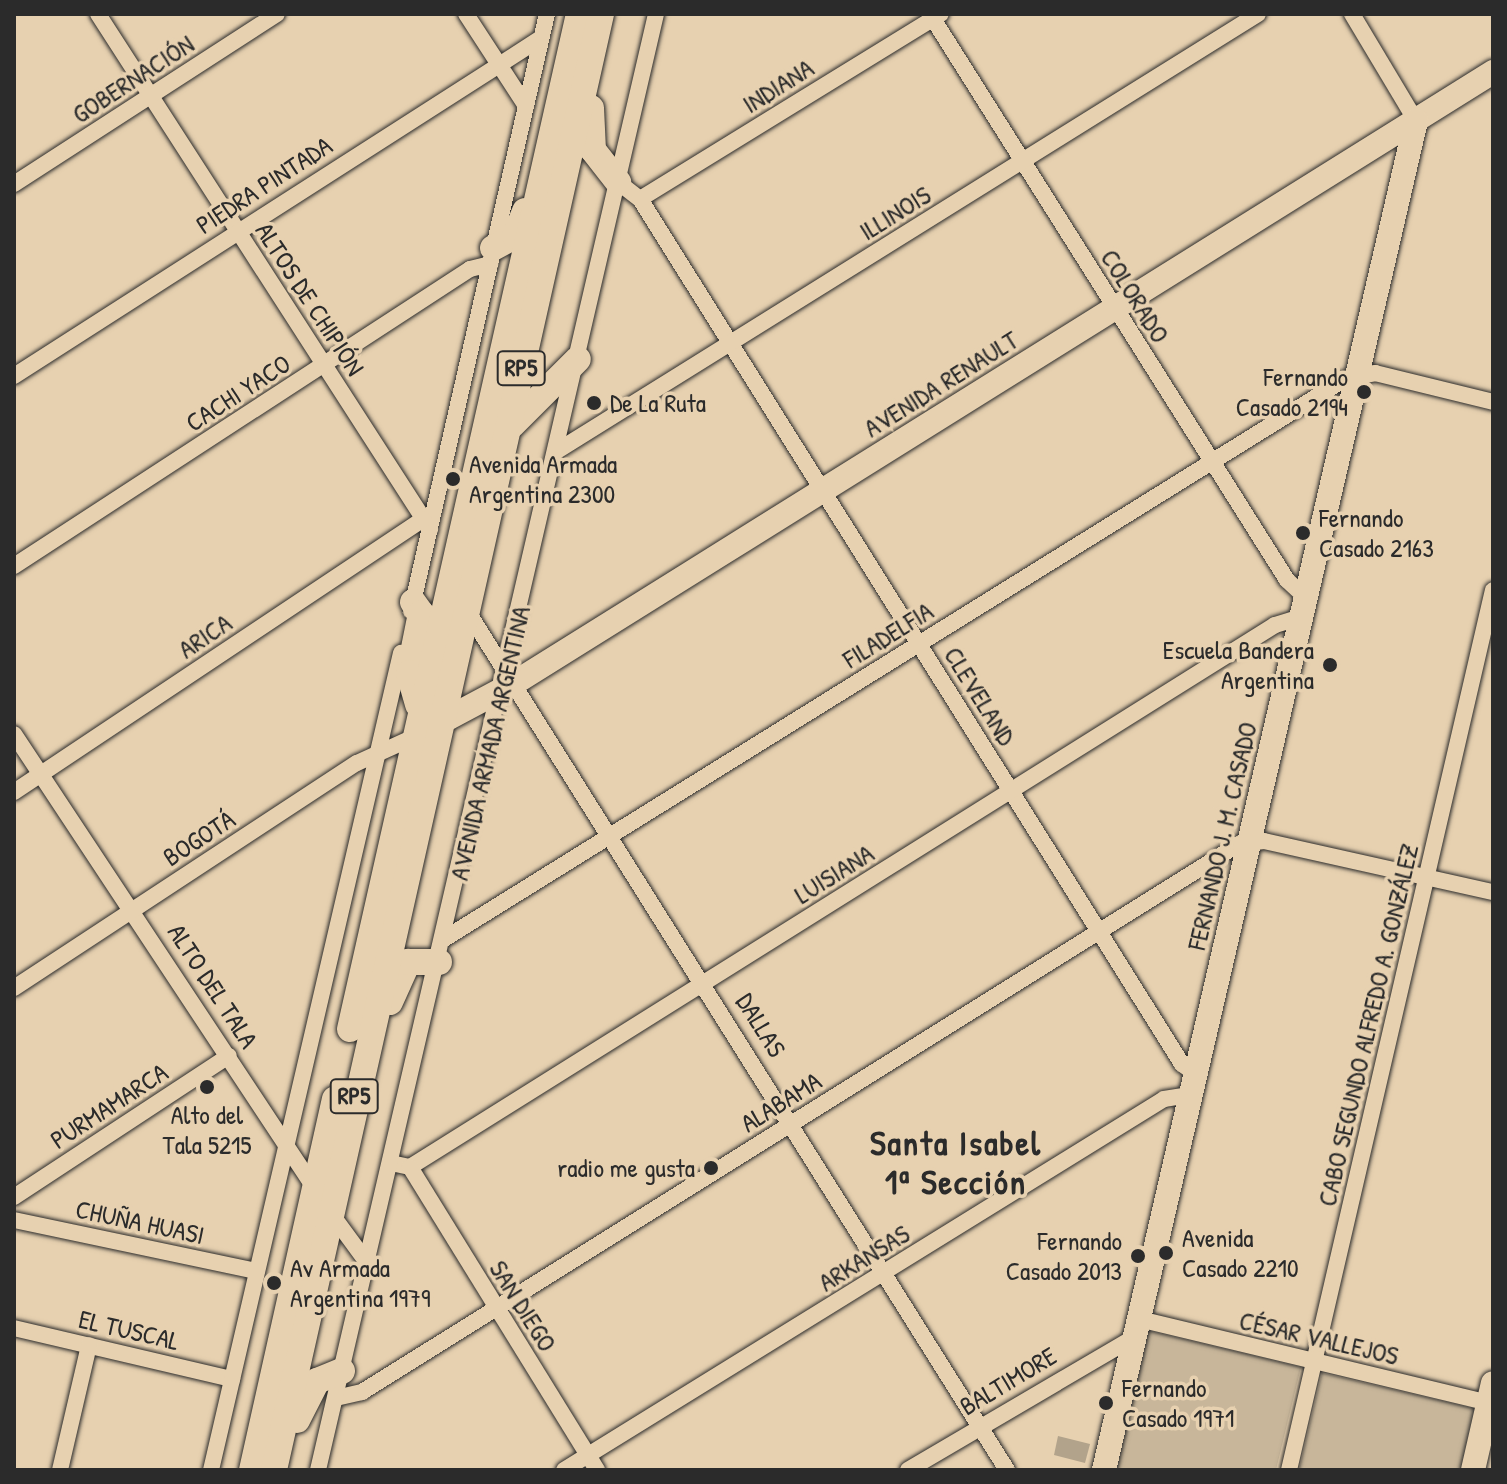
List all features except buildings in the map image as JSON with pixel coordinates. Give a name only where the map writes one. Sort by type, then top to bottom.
[{"type":"main road","name":"AVENIDA ARMADA ARGENTINA","points":[[274,1470],[579,14]]},
{"type":"main road","name":"AVENIDA ARMADA ARGENTINA","points":[[252,1470],[414,737],[430,716],[467,610],[601,14]]},
{"type":"main road","points":[[589,69],[593,150],[618,182]]},
{"type":"main road","points":[[492,256],[521,226],[559,105]]},
{"type":"main road","points":[[506,435],[532,399],[578,359]]},
{"type":"main road","points":[[413,602],[421,613],[409,673],[430,716]]},
{"type":"main road","points":[[359,1069],[374,1053],[403,966],[442,951]]},
{"type":"main road","points":[[284,1470],[309,1392],[342,1371]]},
{"type":"street","name":"ALTOS DE CHIPIÓN","points":[[98,14],[426,524]]},
{"type":"street","name":"GOBERNACIÓN","points":[[14,184],[277,14]]},
{"type":"street","points":[[466,14],[526,106]]},
{"type":"street","points":[[211,1470],[413,602],[426,524],[547,14]]},
{"type":"street","name":"AVENIDA ARMADA ARGENTINA","points":[[318,1470],[509,680],[557,451],[656,14]]},
{"type":"street","name":"ILLINOIS","points":[[557,451],[1258,14]]},
{"type":"street","points":[[1352,14],[1416,121]]},
{"type":"street","name":"COLORADO","points":[[935,16],[1023,162],[1304,608]]},
{"type":"street","name":"INDIANA","points":[[640,199],[935,16]]},
{"type":"street","name":"PIEDRA PINTADA","points":[[14,376],[498,62],[541,38]]},
{"type":"street","name":"AVENIDA RENAULT","points":[[430,716],[509,680],[824,491],[1493,72]]},
{"type":"street","name":"FERNANDO J. M. CASADO","points":[[1104,1470],[1416,121]]},
{"type":"street","name":"CLEVELAND","points":[[618,182],[640,199],[1193,1084]]},
{"type":"street","name":"CACHI YACO","points":[[14,566],[492,256]]},
{"type":"street","points":[[1358,372],[1493,402]]},
{"type":"street","name":"FILADELFIA","points":[[442,951],[613,836],[1358,372]]},
{"type":"street","name":"ARICA","points":[[14,792],[426,524]]},
{"type":"street","name":"CABO SEGUNDO ALFREDO A. GONZÁLEZ","points":[[1289,1470],[1493,590]]},
{"type":"street","name":"LUISIANA","points":[[410,1167],[1304,608]]},
{"type":"street","name":"DALLAS","points":[[467,610],[509,680],[706,982],[1007,1470]]},
{"type":"street","name":"ALTO DEL TALA","points":[[14,734],[134,909],[330,1212],[369,1265]]},
{"type":"street","name":"BOGOTÁ","points":[[14,988],[377,756],[414,737]]},
{"type":"street","points":[[1250,840],[1493,892]]},
{"type":"street","name":"ALABAMA","points":[[336,1398],[362,1392],[1250,840]]},
{"type":"street","name":"PURMAMARCA","points":[[14,1197],[229,1056]]},
{"type":"street","name":"ARKANSAS","points":[[564,1470],[1193,1084]]},
{"type":"street","points":[[391,1163],[410,1167]]},
{"type":"street","name":"SAN DIEGO","points":[[410,1167],[597,1470]]},
{"type":"street","name":"CHUÑA HUASI","points":[[14,1220],[257,1271]]},
{"type":"street","name":"EL TUSCAL","points":[[14,1328],[232,1379]]},
{"type":"street","name":"CÉSAR VALLEJOS","points":[[1137,1328],[1491,1397]]},
{"type":"street","name":"BALTIMORE","points":[[908,1470],[1137,1328]]},
{"type":"street","points":[[60,1470],[89,1345]]},
{"type":"street","points":[[1473,1470],[1491,1397]]},
{"type":"shaded area","points":[[1145,1330],[1301,1367],[1276,1470],[1111,1470]]},
{"type":"shaded area","points":[[1322,1373],[1481,1410],[1467,1470],[1299,1470]]},
{"type":"place","name":"Fernando Casado 2194","points":[[1364,392]]},
{"type":"place","name":"De La Ruta","points":[[594,403]]},
{"type":"place","name":"Avenida Armada Argentina 2300","points":[[453,479]]},
{"type":"place","name":"Fernando Casado 2163","points":[[1303,533]]},
{"type":"place","name":"Escuela Bandera Argentina","points":[[1330,665]]},
{"type":"place","name":"Alto del Tala 5215","points":[[207,1087]]},
{"type":"place","name":"radio me gusta","points":[[711,1168]]},
{"type":"place","name":"Avenida Casado 2210","points":[[1166,1253]]},
{"type":"place","name":"Fernando Casado 2013","points":[[1138,1256]]},
{"type":"place","name":"Av Armada Argentina 1979","points":[[274,1283]]},
{"type":"place","name":"Fernando Casado 1971","points":[[1106,1403]]},
{"type":"district","name":"Santa Isabel 1ª Sección","points":[[956,1162]]}]
